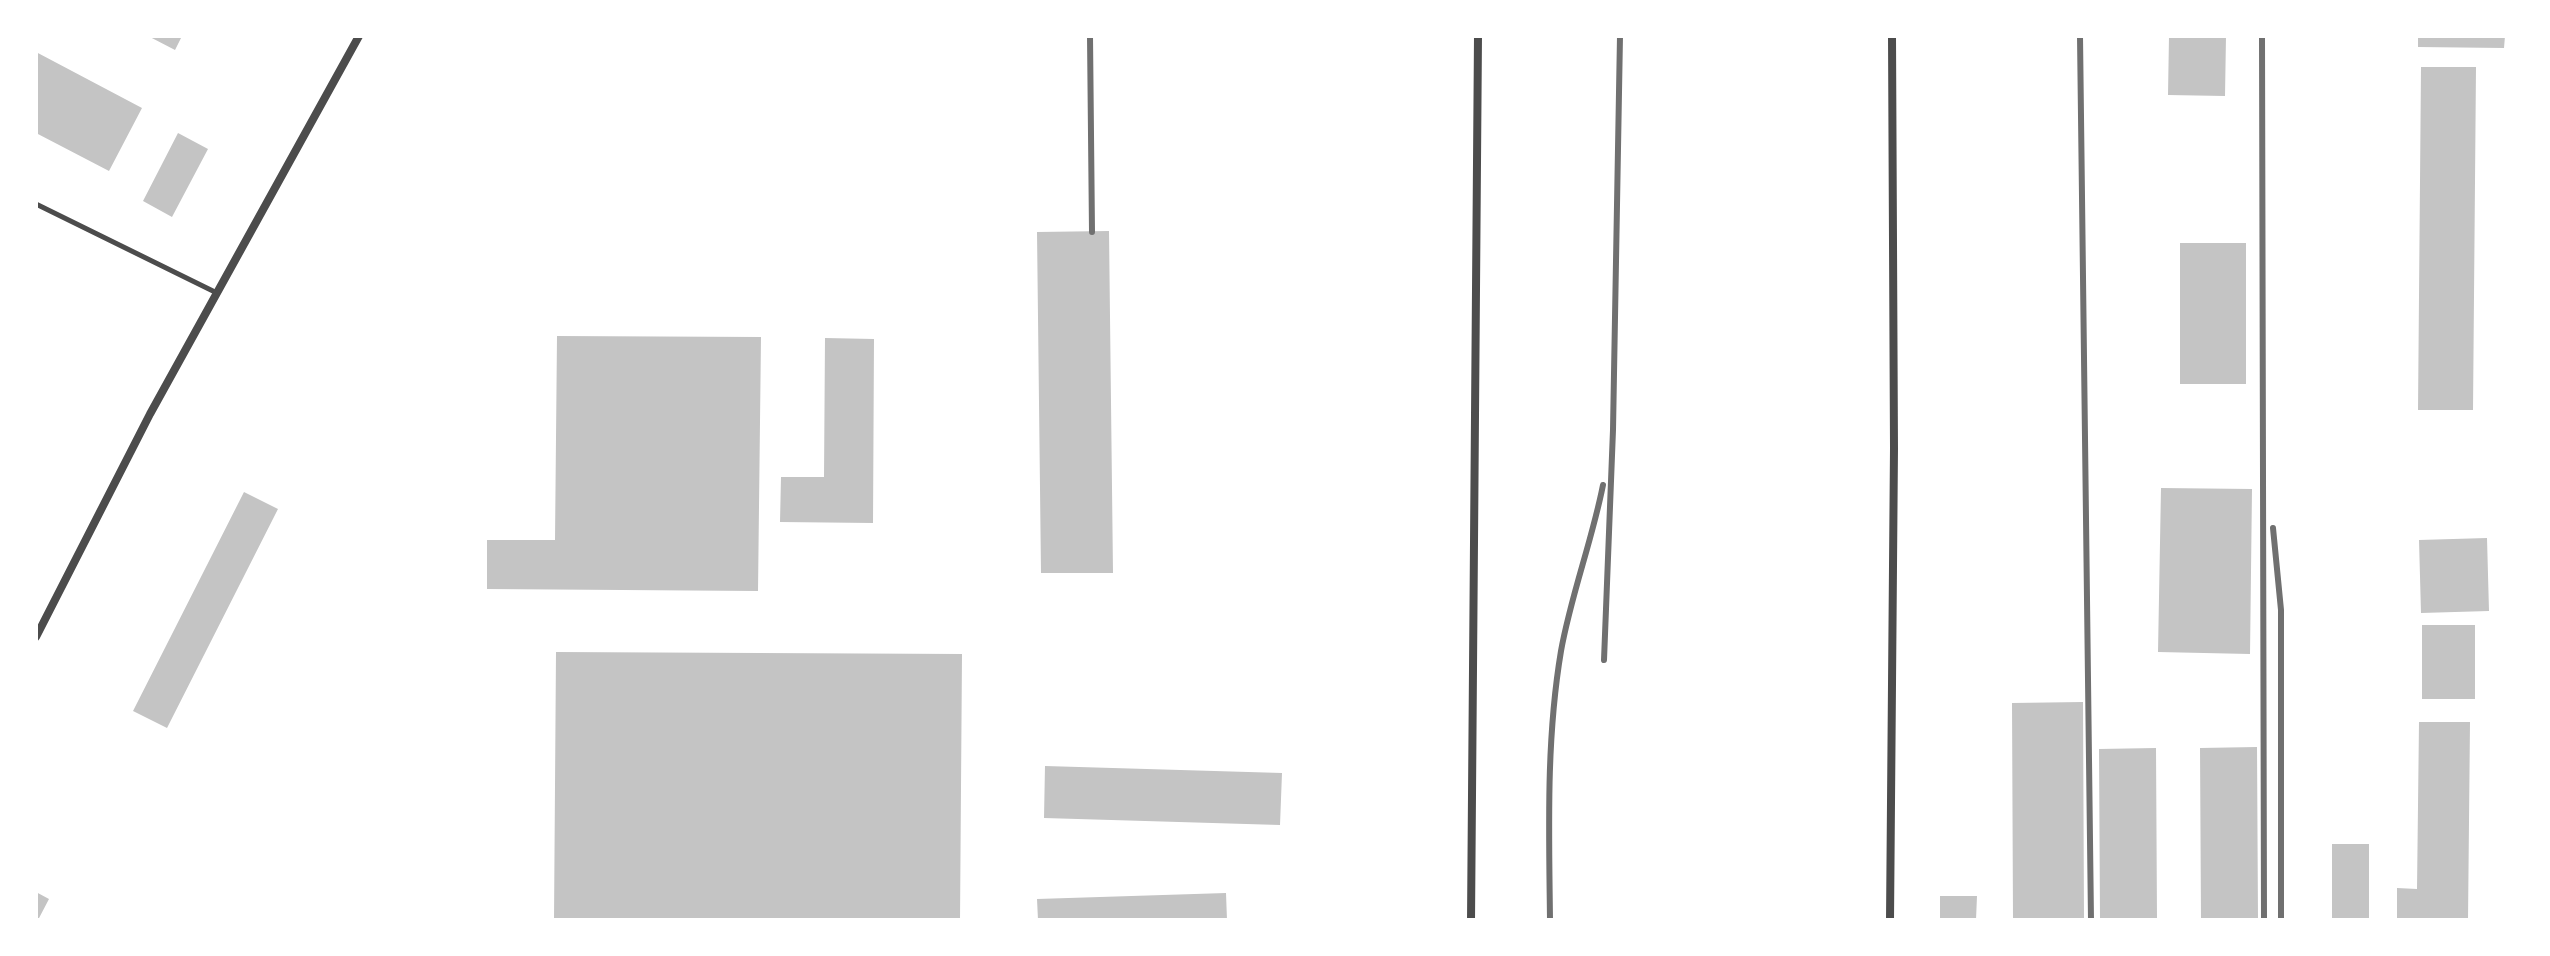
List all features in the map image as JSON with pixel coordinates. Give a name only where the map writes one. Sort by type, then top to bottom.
[{"type":"street","points":[[36,637],[150,414],[359,36]]},
{"type":"street","points":[[1471,920],[1478,36]]},
{"type":"street","points":[[1890,920],[1894,448],[1892,36]]},
{"type":"lane","points":[[36,204],[217,293]]},
{"type":"building","points":[[148,36],[182,36],[175,50]]},
{"type":"building","points":[[2169,36],[2226,36],[2225,96],[2168,95]]},
{"type":"building","points":[[2418,36],[2505,36],[2504,48],[2418,47]]},
{"type":"building","points":[[36,52],[142,108],[109,171],[36,133]]},
{"type":"building","points":[[2421,67],[2476,67],[2473,410],[2418,410]]},
{"type":"building","points":[[178,133],[208,149],[172,217],[143,201]]},
{"type":"building","points":[[1109,231],[1113,573],[1041,573],[1037,232]]},
{"type":"building","points":[[2180,243],[2246,243],[2246,384],[2180,384]]},
{"type":"building","points":[[557,336],[761,337],[758,591],[487,589],[487,540],[555,540]]},
{"type":"building","points":[[825,338],[874,339],[873,523],[780,522],[781,477],[824,477]]},
{"type":"building","points":[[2161,488],[2252,489],[2250,654],[2158,652]]},
{"type":"building","points":[[244,492],[278,509],[167,728],[133,711]]},
{"type":"building","points":[[2487,538],[2489,611],[2421,613],[2419,540]]},
{"type":"building","points":[[2422,625],[2475,625],[2475,699],[2422,699]]},
{"type":"building","points":[[556,652],[962,654],[960,920],[554,920]]},
{"type":"building","points":[[2083,702],[2084,920],[2013,920],[2012,703]]},
{"type":"building","points":[[2419,722],[2470,722],[2468,920],[2397,920],[2397,888],[2417,889]]},
{"type":"building","points":[[2257,747],[2258,920],[2201,920],[2200,748]]},
{"type":"building","points":[[2156,748],[2157,920],[2100,920],[2099,749]]},
{"type":"building","points":[[1045,766],[1282,773],[1280,825],[1044,818]]},
{"type":"building","points":[[2332,844],[2369,844],[2369,920],[2332,920]]},
{"type":"building","points":[[36,892],[49,899],[38,920],[36,920]]},
{"type":"building","points":[[1226,893],[1227,920],[1038,920],[1037,899]]},
{"type":"building","points":[[1940,896],[1977,896],[1976,920],[1940,920]]},
{"type":"railway","points":[[1090,36],[1092,232]]},
{"type":"railway","points":[[1604,660],[1613,430],[1620,36]]},
{"type":"railway","points":[[2080,36],[2091,920]]},
{"type":"railway","points":[[2262,36],[2264,920]]},
{"type":"railway","points":[[1550,920],[1550,785],[1556,684],[1565,630],[1603,485]]},
{"type":"railway","points":[[2273,528],[2281,610],[2281,920]]}]
